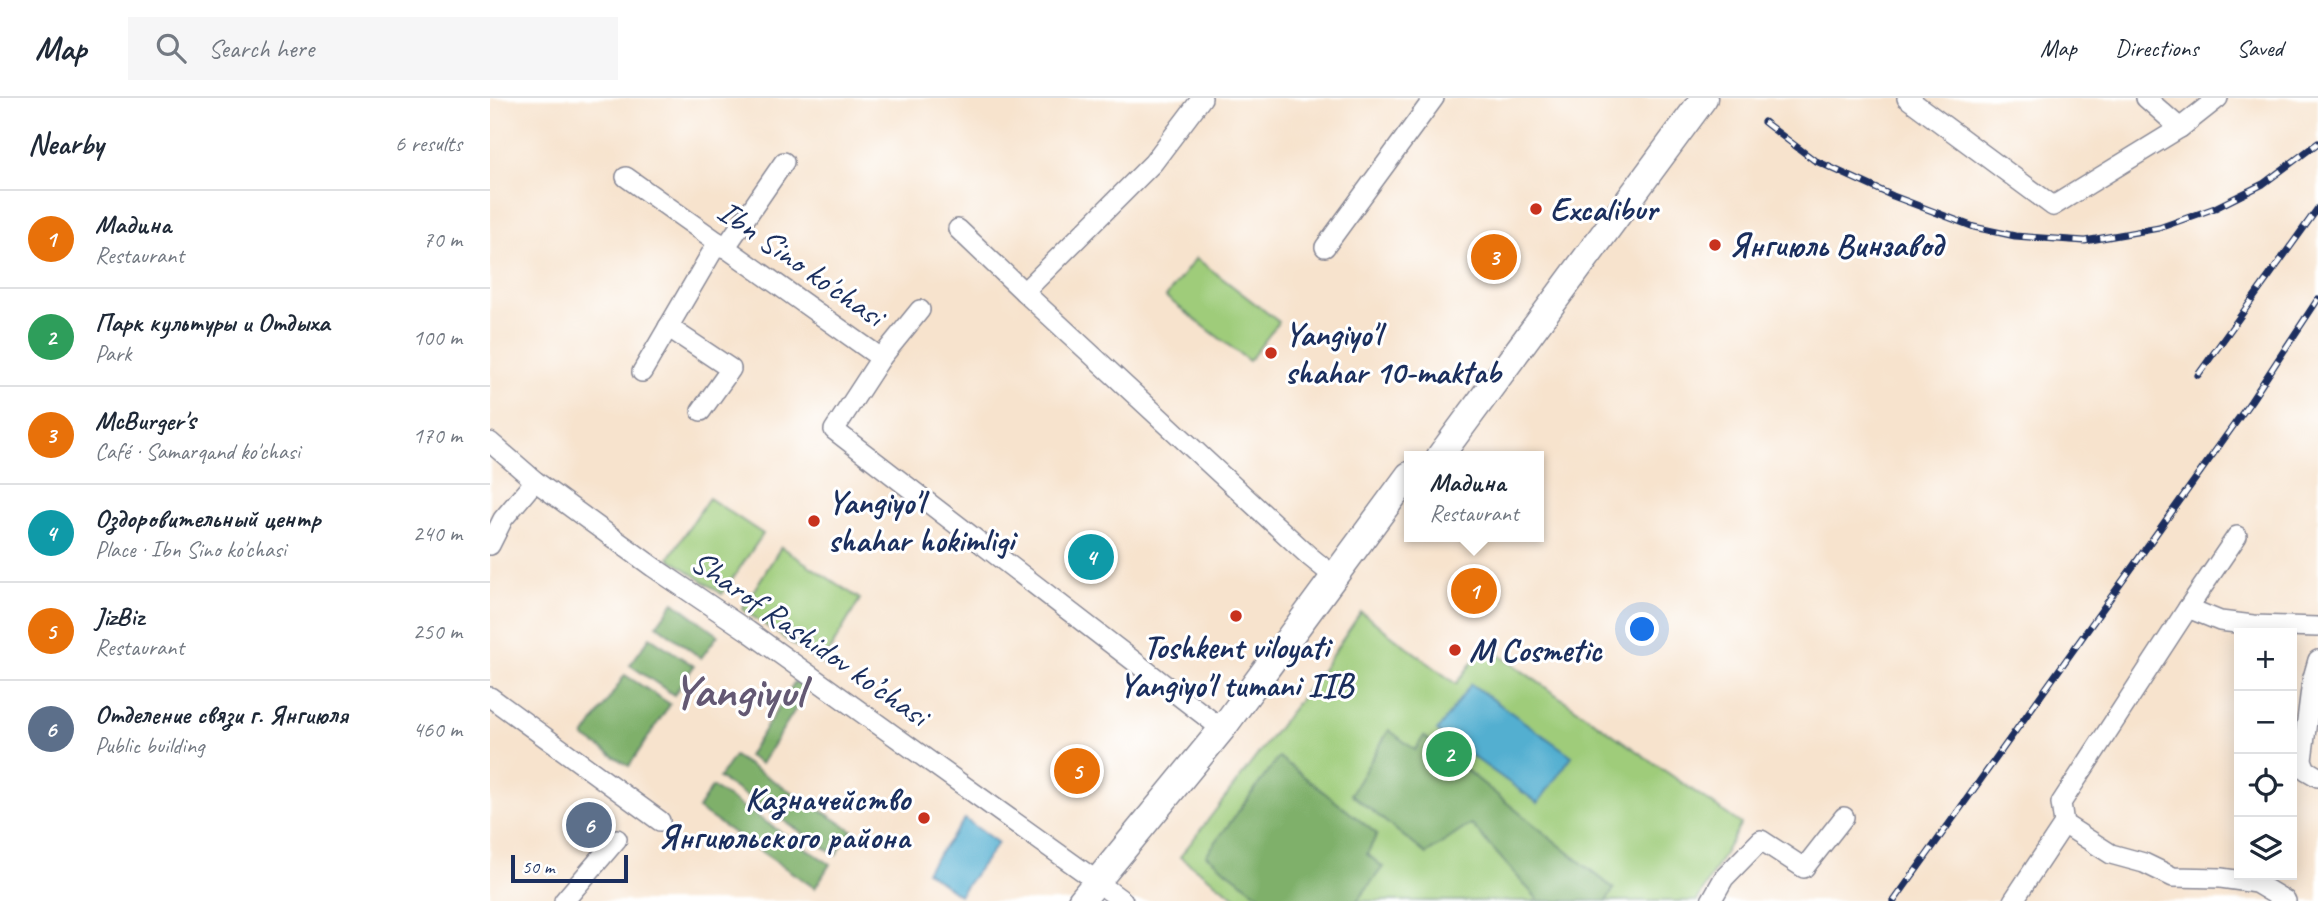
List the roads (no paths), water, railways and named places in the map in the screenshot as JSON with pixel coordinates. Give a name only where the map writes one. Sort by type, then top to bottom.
[{"type":"main road","points":[[1427,451],[1685,98]]},
{"type":"main road","points":[[1444,451],[1704,98]]},
{"type":"main road","points":[[1101,895],[1234,731],[1340,581],[1404,483]]},
{"type":"main road","points":[[1101,895],[1222,729],[1404,504]]},
{"type":"street","points":[[1024,292],[1153,163],[1202,98]]},
{"type":"street","points":[[1325,247],[1434,98]]},
{"type":"street","points":[[1907,98],[2053,206],[2180,128],[2218,98]]},
{"type":"street","points":[[2146,98],[2180,128]]},
{"type":"street","points":[[642,372],[722,245],[785,162]]},
{"type":"street","name":"Ibn Sino ko'chasi","points":[[626,177],[881,358],[834,430],[1222,729]]},
{"type":"street","points":[[958,229],[1309,556],[1340,581]]},
{"type":"street","points":[[881,358],[920,310]]},
{"type":"street","points":[[668,327],[731,369],[701,411]]},
{"type":"street","name":"Sharof Rashidov ko’chasi","points":[[490,442],[535,481],[1101,895]]},
{"type":"street","points":[[490,545],[503,519],[535,481]]},
{"type":"street","points":[[2013,901],[2064,824],[2062,803],[2237,536]]},
{"type":"street","points":[[2188,608],[2220,621],[2318,627]]},
{"type":"street","points":[[2318,660],[2312,681],[2302,760],[2306,770],[2318,777]]},
{"type":"street","points":[[490,697],[660,821]]},
{"type":"street","points":[[1712,901],[1724,878],[1761,840],[1804,868],[1844,817]]},
{"type":"street","points":[[2064,824],[2111,854],[2144,863],[2173,877],[2221,878],[2256,883],[2286,901]]},
{"type":"street","points":[[564,901],[617,839]]},
{"type":"street","points":[[2246,901],[2256,883]]},
{"type":"water","points":[[1471,684],[1572,756],[1538,803],[1437,731]]},
{"type":"water","points":[[965,819],[998,843],[959,895],[926,871]]},
{"type":"railway","points":[[1764,122],[1814,160],[1893,196],[1974,227],[2015,236],[2085,241],[2159,228],[2215,208],[2263,184],[2318,143]]},
{"type":"railway","points":[[2198,375],[2318,208]]},
{"type":"railway","points":[[1894,901],[2251,401],[2318,299]]},
{"type":"place","name":"Excalibur","points":[[1536,209]]},
{"type":"place","name":"Янгиюль Винзавод","points":[[1715,245]]},
{"type":"place","name":"McBurger's","points":[[1494,257]]},
{"type":"place","name":"Yangiyo'l shahar 10-maktab","points":[[1271,353]]},
{"type":"place","name":"Yangiyo'l shahar hokimligi","points":[[814,521]]},
{"type":"place","name":"Оздоровительный центр","points":[[1091,557]]},
{"type":"place","name":"Мадина","points":[[1474,591]]},
{"type":"place","name":"Toshkent viloyati Yangiyo'l tumani IIB","points":[[1236,616]]},
{"type":"place","name":"M Cosmetic","points":[[1455,650]]},
{"type":"place","name":"Парк культуры и Отдыха","points":[[1449,754]]},
{"type":"place","name":"JizBiz","points":[[1077,771]]},
{"type":"place","name":"Казначейство Янгиюльского района","points":[[924,818]]},
{"type":"place","name":"Отделение связи г. Янгиюля","points":[[589,825]]},
{"type":"district","name":"Yangiyul","points":[[738,691]]}]
